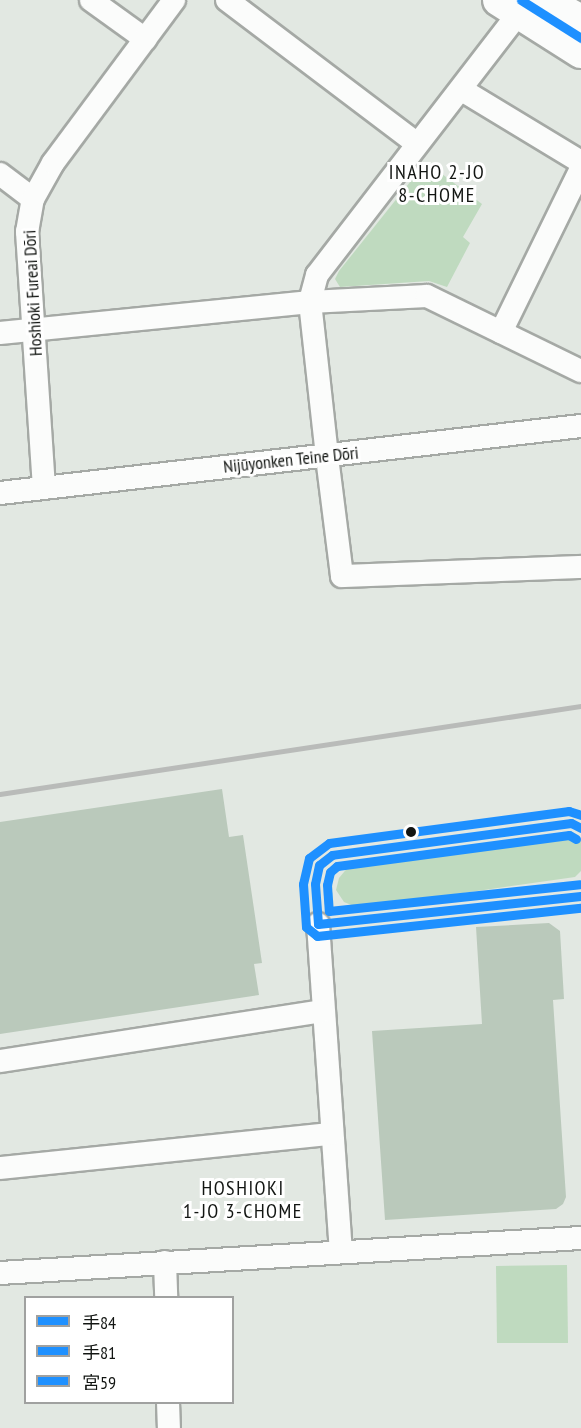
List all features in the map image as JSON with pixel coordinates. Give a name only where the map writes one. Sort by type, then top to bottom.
[{"type":"highway","points":[[520,5],[581,21]]},
{"type":"highway","points":[[520,5],[581,52]]},
{"type":"street","points":[[91,0],[145,39]]},
{"type":"street","name":"Hoshioki Fureai Dōri","points":[[44,488],[27,232],[33,199],[52,163],[174,0]]},
{"type":"street","points":[[227,0],[416,143]]},
{"type":"street","points":[[520,5],[462,90],[416,143],[317,275],[310,302],[342,576],[581,567]]},
{"type":"street","points":[[462,90],[581,162]]},
{"type":"street","points":[[501,332],[581,170]]},
{"type":"street","points":[[0,174],[33,199]]},
{"type":"street","points":[[0,333],[310,302],[427,296],[581,371]]},
{"type":"street","name":"Nijūyonken Teine Dōri","points":[[0,493],[581,426]]},
{"type":"street","points":[[318,924],[322,1011],[341,1250]]},
{"type":"street","points":[[0,1061],[322,1011]]},
{"type":"street","points":[[0,1168],[331,1134]]},
{"type":"street","points":[[0,1272],[341,1250],[581,1238]]},
{"type":"street","points":[[165,1262],[166,1296]]},
{"type":"street","points":[[168,1404],[169,1428]]},
{"type":"green space","points":[[426,162],[482,204],[463,237],[470,243],[447,287],[429,281],[340,287],[335,279],[339,271]]},
{"type":"green space","points":[[571,834],[581,840],[581,871],[575,877],[359,908],[344,902],[336,890],[339,878],[349,866]]},
{"type":"green space","points":[[567,1265],[568,1343],[497,1343],[496,1266]]},
{"type":"building","points":[[222,789],[229,837],[243,835],[262,963],[254,964],[259,995],[0,1034],[0,822]]},
{"type":"building","points":[[549,923],[560,931],[564,999],[553,1000],[566,1197],[563,1204],[556,1209],[385,1220],[372,1031],[482,1024],[476,927]]},
{"type":"railway","points":[[0,794],[581,706]]},
{"type":"transit line","name":"宮59","points":[[521,0],[581,38]]},
{"type":"transit line","name":"手81","points":[[581,815],[569,811],[329,843],[309,858],[303,884],[306,927],[317,936],[581,908]]},
{"type":"transit line","name":"手84","points":[[581,828],[571,823],[332,855],[319,865],[315,884],[318,924],[581,896]]},
{"type":"transit line","name":"宮59","points":[[576,839],[569,835],[337,866],[330,872],[327,885],[329,911],[580,884]]},
{"type":"district","name":"INAHO 2-JO 8-CHOME","points":[[437,184]]},
{"type":"district","name":"HOSHIOKI 1-JO 3-CHOME","points":[[243,1200]]}]
